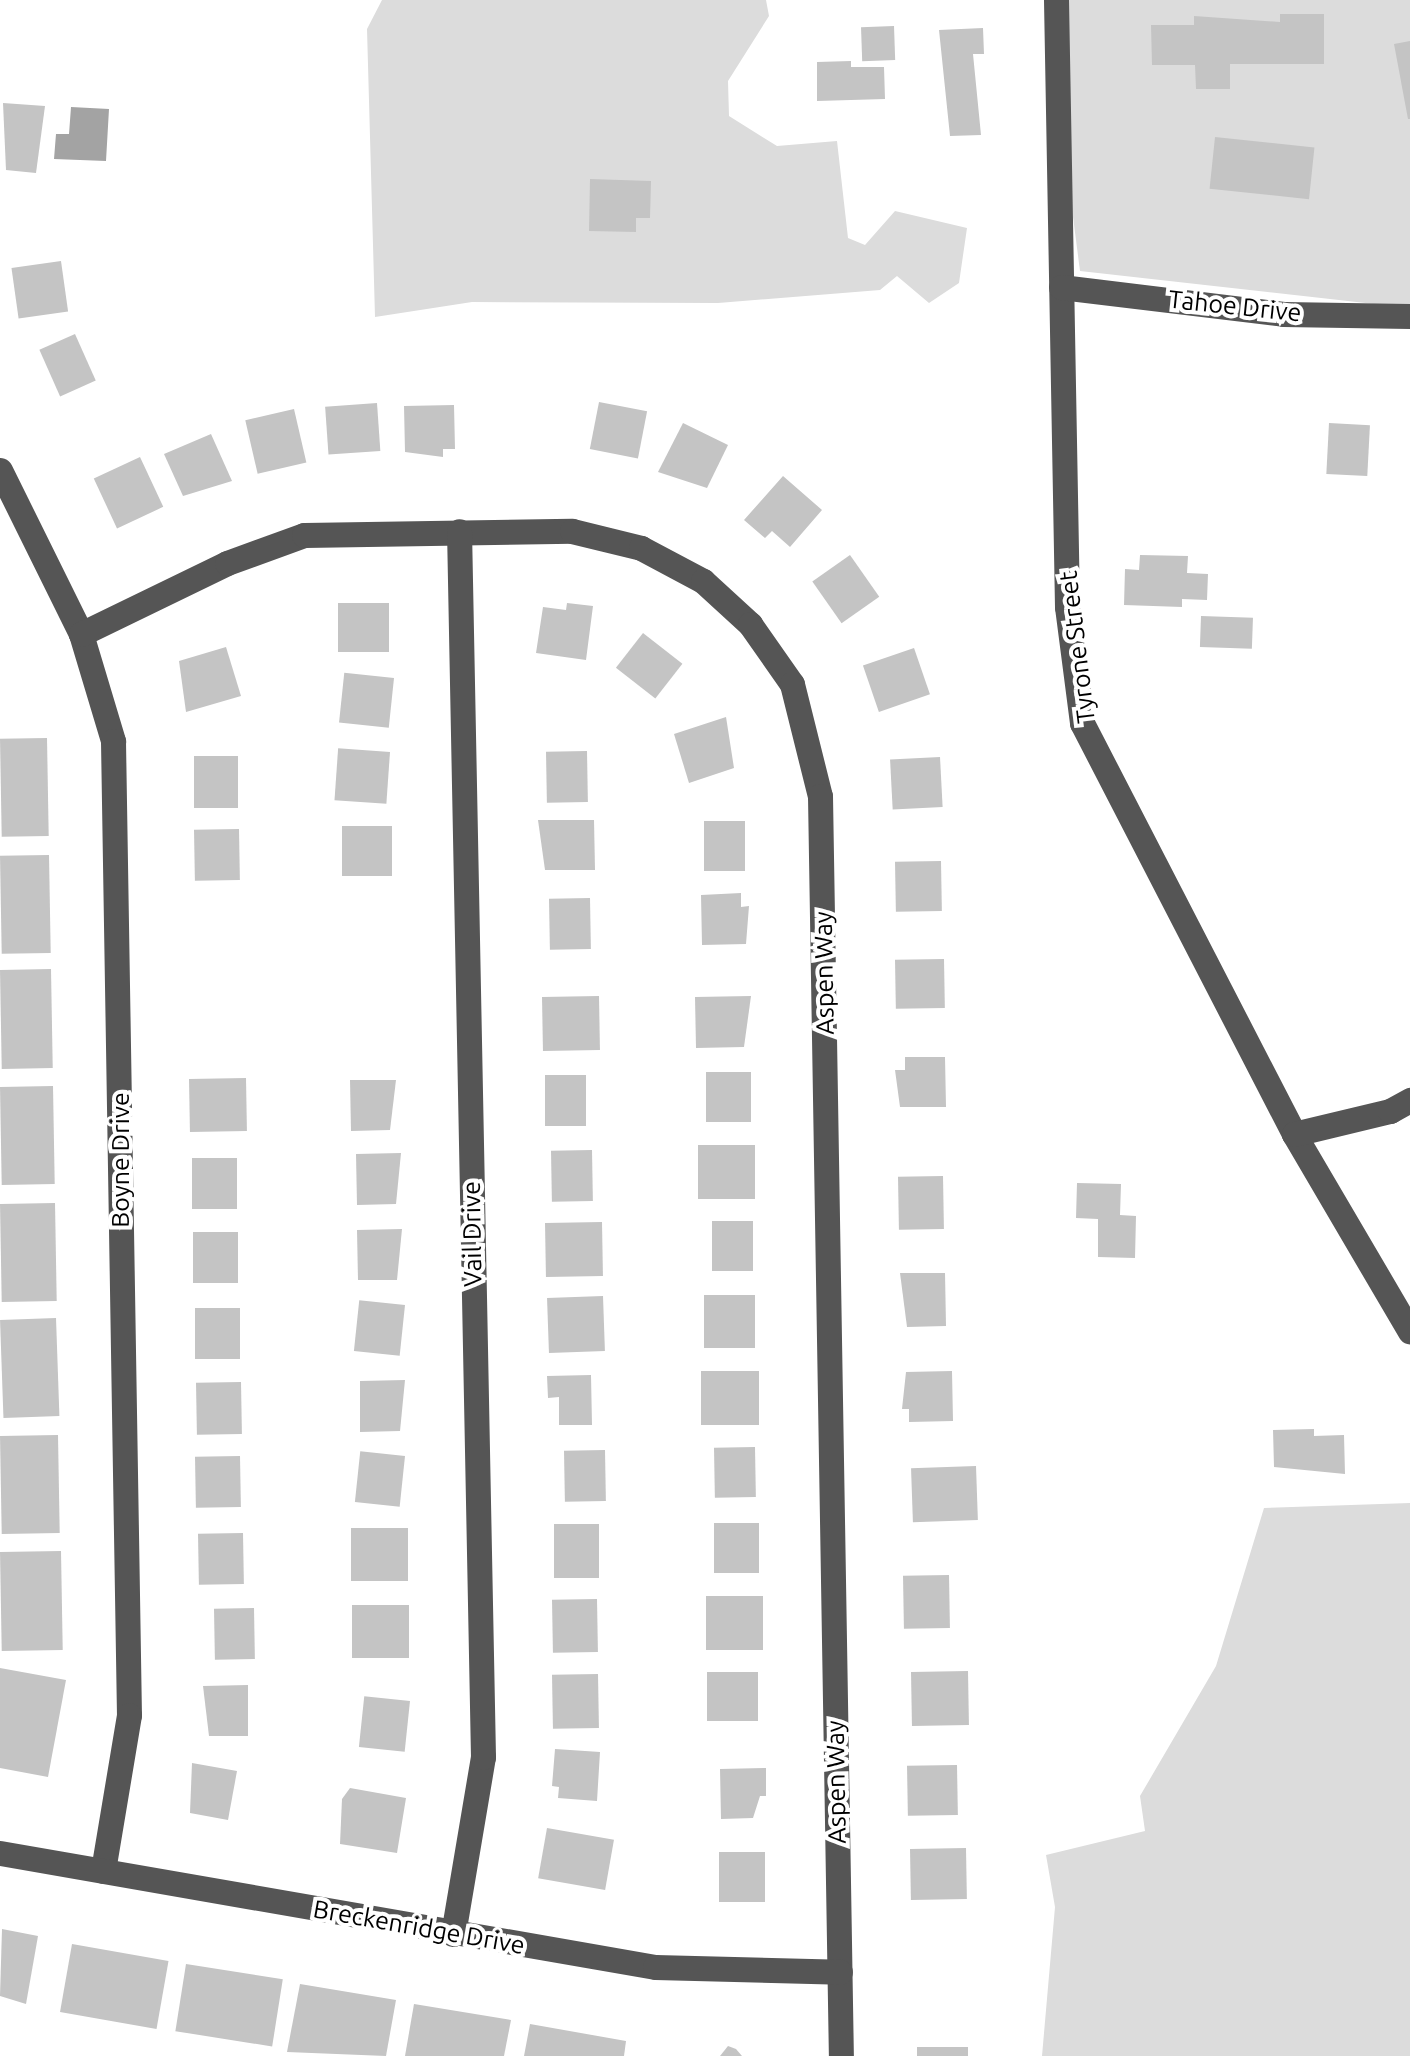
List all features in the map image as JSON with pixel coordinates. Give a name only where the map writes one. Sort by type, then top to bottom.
[{"type":"street","name":"Tyrone Street","points":[[1056,0],[1067,607],[1082,723],[1294,1134],[1410,1332]]},
{"type":"street","name":"Tahoe Drive","points":[[1061,287],[1283,314],[1410,316]]},
{"type":"street","name":"Boyne Drive","points":[[3,486],[81,634],[105,698],[116,828],[129,1715],[102,1871]]},
{"type":"street","name":"Vail Drive","points":[[453,1934],[482,1758],[459,531]]},
{"type":"street","name":"Aspen Way","points":[[81,634],[227,563],[304,535],[572,531],[609,538],[676,564],[750,624],[792,684],[806,721],[820,796],[840,2056]]},
{"type":"street","points":[[1294,1134],[1390,1111],[1410,1100]]},
{"type":"street","name":"Breckenridge Drive","points":[[0,1853],[655,1967],[840,1972]]},
{"type":"shaded area","points":[[382,0],[766,0],[769,16],[728,81],[729,116],[777,146],[837,141],[848,238],[865,245],[895,211],[967,228],[959,283],[929,303],[897,276],[880,290],[718,303],[472,302],[375,317],[367,29]]},
{"type":"shaded area","points":[[1045,0],[1410,0],[1410,308],[1080,271]]},
{"type":"shaded area","points":[[71,107],[109,109],[106,161],[54,159],[56,134],[69,134]]},
{"type":"shaded area","points":[[1410,1503],[1410,2056],[1042,2056],[1055,1907],[1046,1855],[1145,1831],[1140,1796],[1216,1666],[1264,1508]]},
{"type":"building","points":[[1280,14],[1324,14],[1324,64],[1230,64],[1230,89],[1196,89],[1195,65],[1152,65],[1151,25],[1194,25],[1194,16],[1280,22]]},
{"type":"building","points":[[894,26],[895,60],[862,61],[861,27]]},
{"type":"building","points":[[983,28],[984,54],[973,54],[981,135],[950,136],[939,30]]},
{"type":"building","points":[[1410,41],[1410,119],[1408,119],[1394,44]]},
{"type":"building","points":[[851,61],[851,67],[884,67],[885,99],[817,101],[817,62]]},
{"type":"building","points":[[3,103],[45,106],[36,173],[6,170]]},
{"type":"building","points":[[1215,137],[1314,147],[1309,199],[1210,189]]},
{"type":"building","points":[[590,179],[651,181],[650,218],[636,218],[636,232],[589,231]]},
{"type":"building","points":[[61,261],[68,312],[19,318],[11,268]]},
{"type":"building","points":[[75,334],[96,381],[60,396],[39,350]]},
{"type":"building","points":[[599,402],[647,411],[638,458],[590,449]]},
{"type":"building","points":[[377,403],[380,451],[328,455],[325,407]]},
{"type":"building","points":[[454,405],[455,449],[443,449],[443,457],[405,452],[404,406]]},
{"type":"building","points":[[294,409],[306,463],[258,474],[245,420]]},
{"type":"building","points":[[683,423],[728,445],[707,488],[658,472]]},
{"type":"building","points":[[1329,423],[1370,425],[1367,476],[1326,474]]},
{"type":"building","points":[[211,434],[232,481],[183,496],[164,454]]},
{"type":"building","points":[[140,457],[163,507],[117,528],[94,479]]},
{"type":"building","points":[[783,476],[822,510],[790,547],[772,531],[765,538],[744,520]]},
{"type":"building","points":[[850,555],[879,597],[842,623],[812,581]]},
{"type":"building","points":[[1140,555],[1188,556],[1187,573],[1208,574],[1207,600],[1182,599],[1182,607],[1124,605],[1125,569],[1139,570]]},
{"type":"building","points":[[338,603],[389,603],[389,652],[338,652]]},
{"type":"building","points":[[567,603],[593,606],[586,660],[536,653],[543,607],[566,610]]},
{"type":"building","points":[[1201,616],[1253,618],[1252,649],[1200,647]]},
{"type":"building","points":[[643,633],[682,664],[655,698],[616,668]]},
{"type":"building","points":[[226,647],[241,696],[186,712],[179,661]]},
{"type":"building","points":[[914,648],[930,694],[879,712],[863,666]]},
{"type":"building","points":[[344,673],[394,678],[389,728],[339,722]]},
{"type":"building","points":[[726,717],[734,768],[689,783],[674,734]]},
{"type":"building","points":[[47,738],[49,836],[2,837],[0,739]]},
{"type":"building","points":[[338,748],[390,752],[386,804],[334,800]]},
{"type":"building","points":[[587,751],[588,802],[547,803],[546,752]]},
{"type":"building","points":[[194,756],[238,756],[238,808],[194,808]]},
{"type":"building","points":[[940,757],[943,807],[893,810],[890,760]]},
{"type":"building","points":[[538,820],[594,820],[595,870],[545,870]]},
{"type":"building","points":[[704,821],[745,821],[745,871],[704,871]]},
{"type":"building","points":[[342,826],[392,826],[392,876],[342,876]]},
{"type":"building","points":[[239,829],[240,880],[195,881],[194,830]]},
{"type":"building","points":[[49,855],[51,953],[2,954],[0,856]]},
{"type":"building","points":[[941,861],[942,911],[896,912],[895,862]]},
{"type":"building","points":[[741,893],[741,907],[749,906],[746,944],[702,945],[701,895]]},
{"type":"building","points":[[590,898],[591,949],[550,950],[549,899]]},
{"type":"building","points":[[944,959],[945,1008],[896,1009],[895,960]]},
{"type":"building","points":[[51,969],[53,1068],[2,1069],[0,970]]},
{"type":"building","points":[[599,996],[600,1050],[543,1051],[542,997]]},
{"type":"building","points":[[751,996],[744,1047],[696,1048],[695,997]]},
{"type":"building","points":[[905,1057],[945,1057],[946,1107],[900,1107],[895,1070],[905,1070]]},
{"type":"building","points":[[706,1072],[751,1072],[751,1122],[706,1122]]},
{"type":"building","points":[[545,1075],[586,1075],[586,1126],[545,1126]]},
{"type":"building","points":[[246,1078],[247,1131],[190,1132],[189,1079]]},
{"type":"building","points":[[350,1080],[396,1080],[390,1130],[351,1131]]},
{"type":"building","points":[[53,1086],[55,1184],[2,1185],[0,1087]]},
{"type":"building","points":[[698,1145],[755,1145],[755,1199],[698,1199]]},
{"type":"building","points":[[592,1150],[593,1201],[552,1202],[551,1151]]},
{"type":"building","points":[[401,1153],[396,1204],[357,1205],[356,1154]]},
{"type":"building","points":[[192,1158],[237,1158],[237,1209],[192,1209]]},
{"type":"building","points":[[943,1176],[944,1229],[899,1230],[898,1177]]},
{"type":"building","points":[[1077,1183],[1121,1184],[1120,1215],[1136,1216],[1135,1258],[1098,1257],[1098,1219],[1076,1218]]},
{"type":"building","points":[[55,1203],[57,1301],[2,1302],[0,1204]]},
{"type":"building","points":[[712,1221],[753,1221],[753,1271],[712,1271]]},
{"type":"building","points":[[602,1222],[603,1276],[546,1277],[545,1223]]},
{"type":"building","points":[[402,1229],[397,1280],[358,1280],[357,1230]]},
{"type":"building","points":[[193,1232],[238,1232],[238,1283],[193,1283]]},
{"type":"building","points":[[900,1273],[945,1273],[946,1326],[907,1327]]},
{"type":"building","points":[[704,1295],[755,1295],[755,1348],[704,1348]]},
{"type":"building","points":[[603,1296],[605,1351],[549,1353],[547,1298]]},
{"type":"building","points":[[359,1300],[405,1305],[400,1356],[354,1351]]},
{"type":"building","points":[[195,1308],[240,1308],[240,1359],[195,1359]]},
{"type":"building","points":[[56,1318],[59,1416],[3,1418],[0,1320]]},
{"type":"building","points":[[701,1371],[759,1371],[759,1425],[701,1425]]},
{"type":"building","points":[[952,1371],[953,1421],[909,1422],[909,1409],[902,1409],[906,1372]]},
{"type":"building","points":[[591,1375],[592,1425],[559,1425],[559,1397],[548,1398],[547,1376]]},
{"type":"building","points":[[405,1380],[400,1431],[360,1432],[360,1381]]},
{"type":"building","points":[[241,1382],[242,1434],[197,1435],[196,1383]]},
{"type":"building","points":[[1314,1429],[1314,1436],[1344,1435],[1345,1474],[1274,1467],[1273,1430]]},
{"type":"building","points":[[58,1435],[60,1533],[2,1534],[0,1436]]},
{"type":"building","points":[[755,1447],[756,1497],[715,1498],[714,1448]]},
{"type":"building","points":[[605,1450],[606,1501],[565,1502],[564,1451]]},
{"type":"building","points":[[360,1451],[405,1456],[400,1507],[355,1502]]},
{"type":"building","points":[[240,1456],[241,1507],[196,1508],[195,1457]]},
{"type":"building","points":[[976,1466],[978,1520],[913,1522],[911,1468]]},
{"type":"building","points":[[714,1523],[759,1523],[759,1573],[714,1573]]},
{"type":"building","points":[[554,1524],[599,1524],[599,1578],[554,1578]]},
{"type":"building","points":[[351,1528],[408,1528],[408,1581],[351,1581]]},
{"type":"building","points":[[243,1533],[244,1584],[199,1585],[198,1534]]},
{"type":"building","points":[[61,1551],[63,1650],[2,1651],[0,1552]]},
{"type":"building","points":[[949,1575],[950,1628],[904,1629],[903,1576]]},
{"type":"building","points":[[706,1596],[763,1596],[763,1650],[706,1650]]},
{"type":"building","points":[[597,1599],[598,1652],[553,1653],[552,1600]]},
{"type":"building","points":[[352,1605],[409,1605],[409,1658],[352,1658]]},
{"type":"building","points":[[254,1608],[255,1659],[215,1660],[214,1609]]},
{"type":"building","points":[[0,1668],[66,1680],[48,1777],[0,1768]]},
{"type":"building","points":[[968,1671],[969,1725],[912,1726],[911,1672]]},
{"type":"building","points":[[707,1672],[758,1672],[758,1721],[707,1721]]},
{"type":"building","points":[[598,1674],[599,1728],[553,1729],[552,1675]]},
{"type":"building","points":[[248,1685],[248,1736],[209,1736],[203,1686]]},
{"type":"building","points":[[364,1696],[410,1701],[405,1752],[359,1747]]},
{"type":"building","points":[[555,1749],[600,1752],[597,1801],[558,1798],[559,1787],[552,1786]]},
{"type":"building","points":[[192,1763],[237,1771],[228,1820],[190,1813]]},
{"type":"building","points":[[957,1765],[958,1815],[908,1816],[907,1766]]},
{"type":"building","points":[[766,1768],[766,1796],[760,1796],[753,1818],[721,1819],[720,1769]]},
{"type":"building","points":[[350,1788],[406,1798],[397,1853],[340,1844],[342,1799]]},
{"type":"building","points":[[547,1828],[614,1840],[605,1890],[538,1878]]},
{"type":"building","points":[[966,1848],[967,1899],[911,1900],[910,1849]]},
{"type":"building","points":[[719,1852],[765,1852],[765,1902],[719,1902]]},
{"type":"building","points":[[2,1929],[38,1936],[26,2004],[0,1996]]},
{"type":"building","points":[[72,1944],[169,1961],[157,2029],[60,2012]]},
{"type":"building","points":[[186,1964],[283,1979],[272,2046],[175,2031]]},
{"type":"building","points":[[300,1984],[396,2000],[386,2056],[287,2052]]},
{"type":"building","points":[[414,2004],[511,2020],[504,2056],[405,2056]]},
{"type":"building","points":[[530,2024],[626,2041],[624,2056],[524,2056]]},
{"type":"building","points":[[728,2046],[736,2049],[742,2056],[720,2056]]},
{"type":"building","points":[[917,2047],[968,2047],[968,2056],[917,2056]]}]
